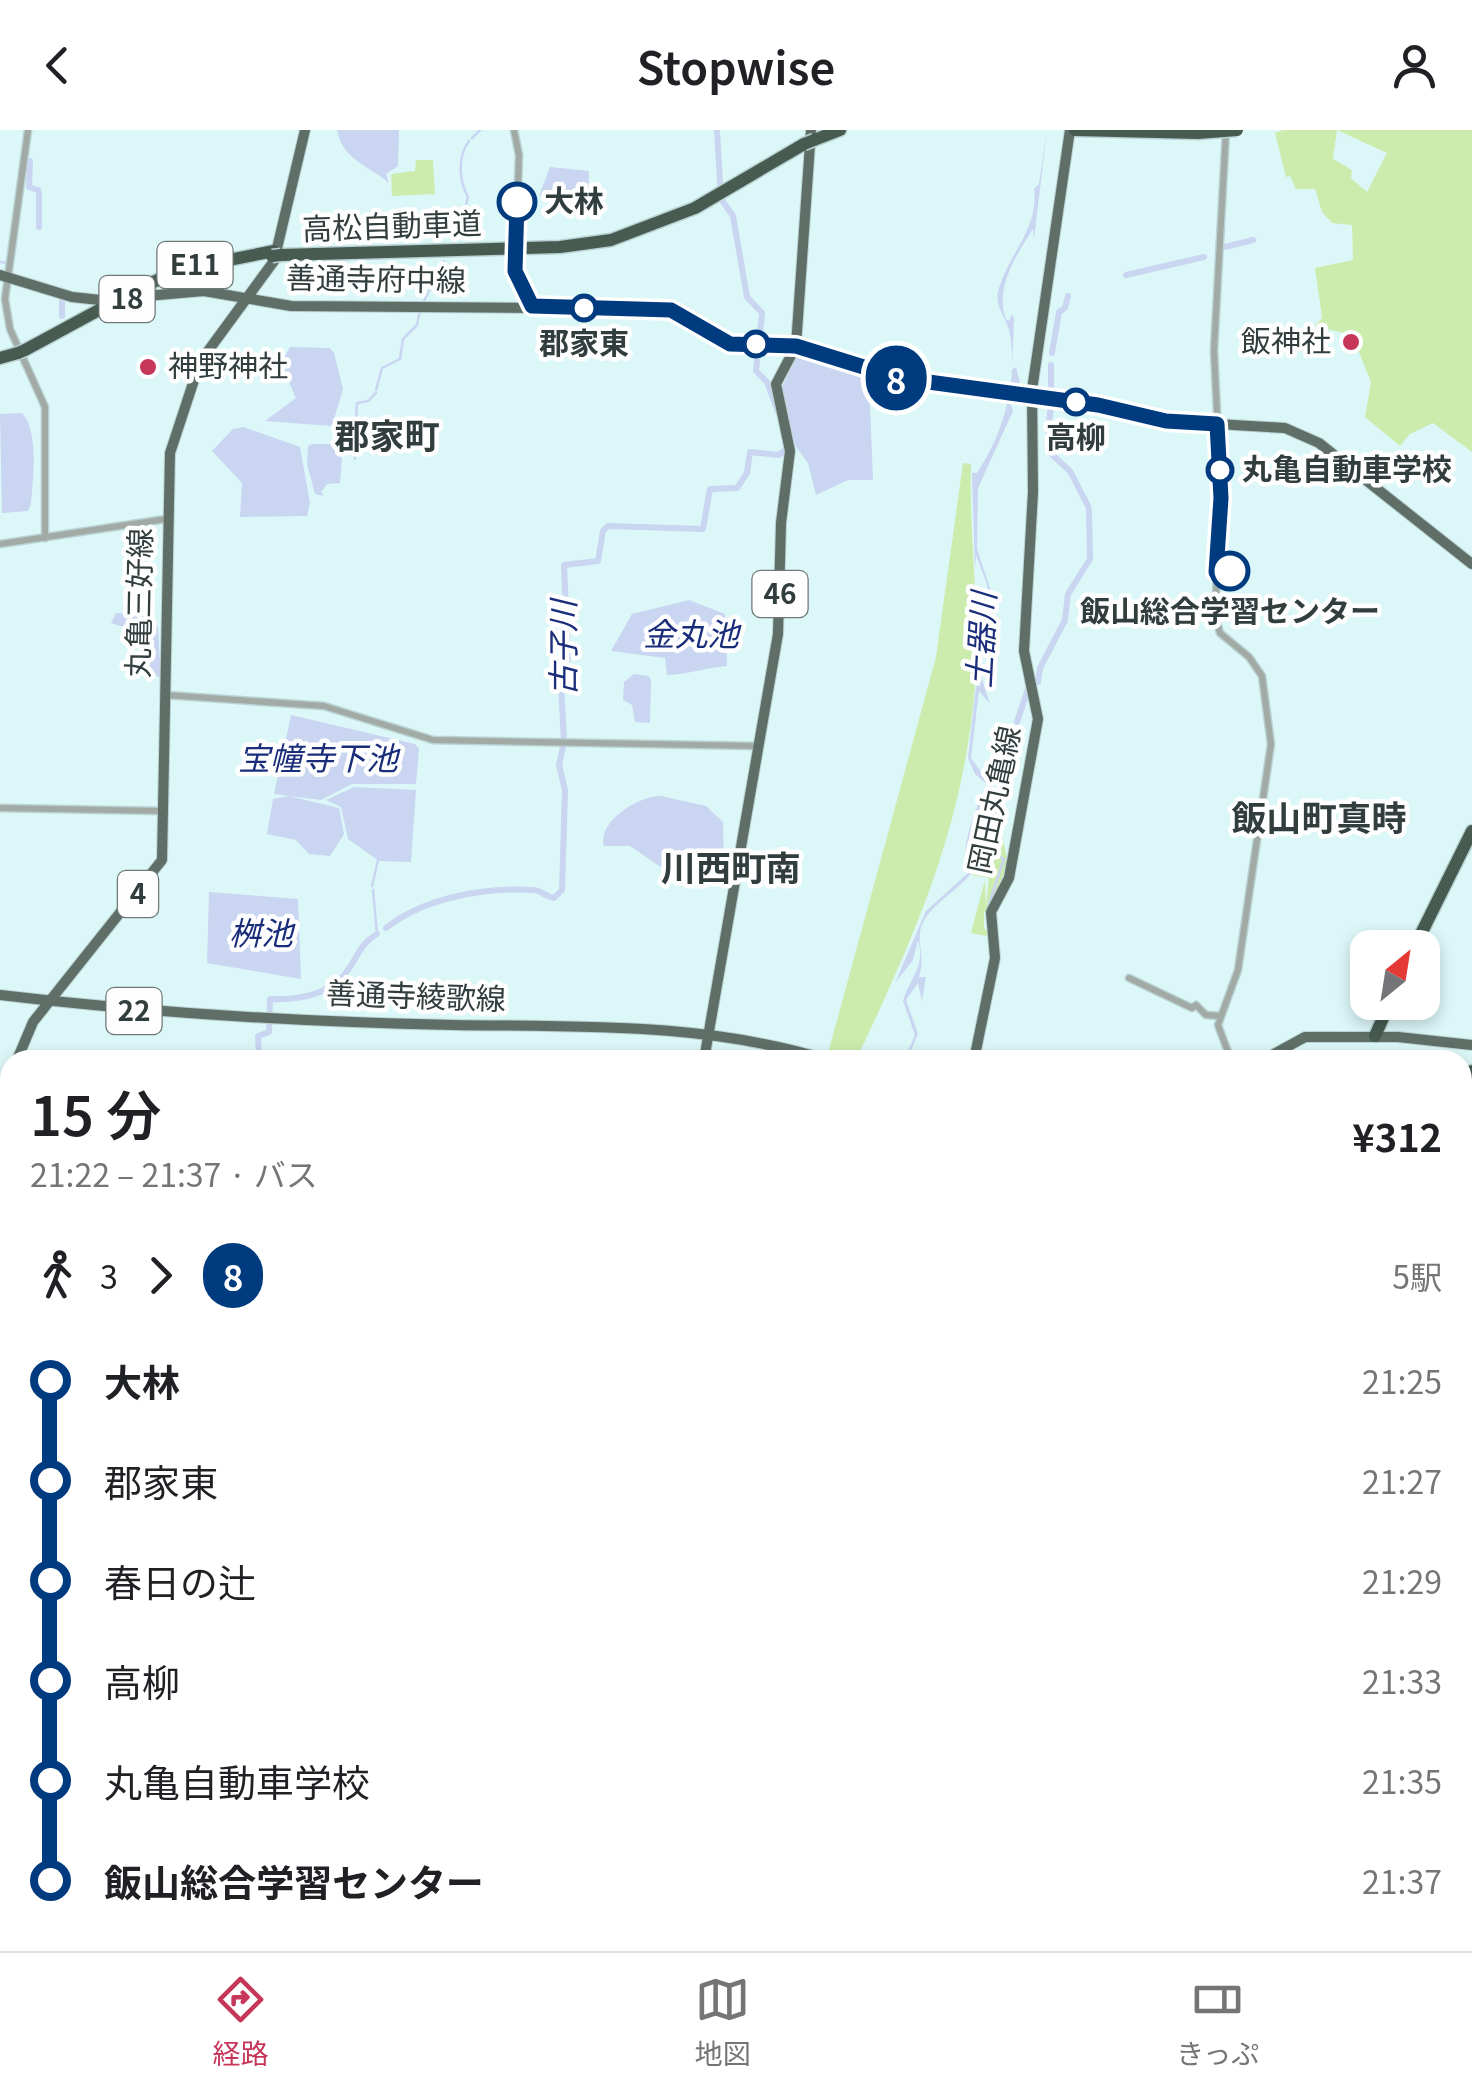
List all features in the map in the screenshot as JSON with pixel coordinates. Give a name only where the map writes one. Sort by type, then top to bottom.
[{"type":"highway","name":"高松自動車道","points":[[0,356],[20,350],[116,300],[193,266],[277,253],[585,240],[658,222],[830,130]]},
{"type":"highway","name":"高松自動車道","points":[[809,138],[840,130]]},
{"type":"highway","points":[[1074,130],[1237,130]]},
{"type":"highway","points":[[1424,930],[1472,833]]},
{"type":"highway","points":[[1374,1036],[1381,1020]]},
{"type":"main road","name":"丸亀三好線","points":[[20,1050],[26,1032],[158,869],[164,853],[166,519],[170,453],[194,376],[280,247],[306,130]]},
{"type":"main road","name":"岡田丸亀線","points":[[976,1050],[996,948],[992,912],[1009,878],[1038,719],[1024,650],[1033,492],[1029,396],[1074,130]]},
{"type":"main road","name":"46","points":[[707,1050],[778,634],[782,523],[790,451],[776,384],[796,346],[809,138]]},
{"type":"main road","name":"善通寺府中線","points":[[4,276],[100,300],[204,291],[290,306],[671,310],[715,339],[796,346],[894,378],[1029,396],[1166,421],[1280,426],[1306,434],[1472,564]]},
{"type":"main road","name":"善通寺綾歌線","points":[[0,995],[101,1009],[454,1025],[598,1024],[779,1044],[797,1050]]},
{"type":"main road","points":[[1281,1050],[1305,1037],[1374,1036],[1472,1045]]},
{"type":"street","points":[[28,130],[4,276],[10,329],[45,408],[45,538]]},
{"type":"street","points":[[514,130],[519,155],[516,242]]},
{"type":"street","points":[[1226,130],[1214,350],[1221,498],[1215,621],[1223,636],[1260,670],[1271,736],[1238,970],[1218,1034],[1226,1050]]},
{"type":"street","points":[[516,251],[516,275],[532,306]]},
{"type":"street","points":[[0,544],[166,519]]},
{"type":"street","points":[[164,695],[324,706],[433,740],[759,746]]},
{"type":"street","points":[[0,808],[164,811]]},
{"type":"street","points":[[1129,978],[1181,1005],[1196,1005],[1206,1015],[1221,1016]]},
{"type":"green space","points":[[1283,130],[1337,130],[1472,130],[1472,452],[1433,423],[1410,434],[1400,446],[1365,417],[1371,382],[1358,350],[1360,337],[1315,326],[1322,318],[1315,268],[1353,260],[1352,225],[1332,223],[1322,212],[1315,189],[1296,189],[1290,176],[1286,177],[1275,133]],"holes":[[[1337,130],[1387,153],[1367,192],[1351,178],[1352,170],[1333,159]]]},
{"type":"green space","points":[[416,160],[433,160],[435,194],[392,196],[391,174],[415,171]]},
{"type":"green space","points":[[963,463],[971,464],[977,643],[963,774],[919,917],[861,1050],[829,1050],[936,657]]},
{"type":"green space","points":[[995,802],[1008,863],[990,912],[984,912],[984,928],[991,937],[971,933],[985,880],[986,905],[989,878],[972,875]]},
{"type":"water","points":[[337,130],[399,130],[398,166],[386,174],[389,183],[345,149]]},
{"type":"water","points":[[1047,130],[1034,239],[1033,229],[1009,272],[1003,295],[1006,319],[1009,321],[1012,314],[1014,319],[1012,366],[1009,330],[998,305],[998,294],[1032,216]]},
{"type":"water","points":[[550,167],[589,171],[588,196],[556,191],[539,196]]},
{"type":"water","points":[[290,347],[330,348],[334,353],[343,389],[332,426],[265,421],[296,398],[281,364]]},
{"type":"water","points":[[797,356],[869,379],[873,480],[848,480],[816,495],[808,463],[795,445],[781,389]]},
{"type":"water","points":[[1012,367],[1016,367],[1022,391],[1016,386],[1010,401],[1013,411],[978,488],[977,549],[993,597],[992,612],[980,624],[979,670],[976,621],[989,611],[987,584],[976,555],[975,570],[972,473],[977,473],[995,440],[1007,403]]},
{"type":"water","points":[[22,413],[33,443],[31,504],[28,511],[2,513],[0,414]]},
{"type":"water","points":[[243,427],[300,447],[310,503],[307,516],[240,517],[242,483],[212,451],[233,429]]},
{"type":"water","points":[[335,444],[342,459],[340,483],[327,484],[321,492],[324,496],[315,494],[307,464],[308,446]]},
{"type":"water","name":"金丸池","points":[[689,600],[725,614],[727,666],[667,675],[665,658],[611,651],[632,614]]},
{"type":"water","points":[[116,613],[146,616],[158,627],[161,678],[146,671],[133,630],[111,623]]},
{"type":"water","points":[[979,670],[990,704],[979,691],[971,758],[983,775],[987,763],[985,777],[992,784],[973,829],[974,858],[966,863],[972,872],[928,915],[920,932],[919,977],[926,977],[922,1001],[918,983],[906,1000],[918,1034],[908,1050],[915,1035],[903,1001],[919,965],[918,940],[913,960],[895,983],[926,911],[968,873],[965,864],[967,840],[988,785],[975,774],[968,758],[976,686],[980,686]]},
{"type":"water","points":[[634,674],[649,676],[651,680],[650,723],[635,722],[632,705],[623,700],[624,682]]},
{"type":"water","name":"宝幢寺下池","points":[[291,715],[415,744],[419,749],[416,784],[352,784],[321,800],[274,794]]},
{"type":"water","points":[[354,787],[416,790],[411,862],[379,861],[348,839],[341,807],[326,800]]},
{"type":"water","points":[[289,796],[339,808],[344,834],[330,856],[309,854],[296,840],[267,834],[273,799]]},
{"type":"water","points":[[661,796],[706,806],[723,822],[724,872],[668,872],[630,846],[604,846],[613,819],[631,805]]},
{"type":"water","name":"桝池","points":[[209,892],[298,899],[301,979],[207,963]]},
{"type":"waterway","points":[[472,138],[480,130]]},
{"type":"waterway","name":"古子川","points":[[717,130],[721,199],[733,216],[747,297],[762,313],[756,371],[767,382],[778,412]]},
{"type":"waterway","points":[[458,237],[468,197],[461,162],[469,141]]},
{"type":"waterway","points":[[30,161],[29,187],[38,190]]},
{"type":"waterway","points":[[39,193],[39,227]]},
{"type":"waterway","points":[[1225,247],[1253,240]]},
{"type":"waterway","points":[[1126,275],[1204,257]]},
{"type":"waterway","points":[[424,301],[444,261]]},
{"type":"waterway","points":[[0,262],[7,263]]},
{"type":"waterway","points":[[1052,353],[1059,312],[1065,308],[1068,296]]},
{"type":"waterway","points":[[62,300],[62,316]]},
{"type":"waterway","points":[[376,390],[382,368],[400,359],[403,339],[417,325],[420,310]]},
{"type":"waterway","points":[[1051,365],[1051,397]]},
{"type":"waterway","points":[[356,419],[357,403],[368,401],[376,393]]},
{"type":"waterway","points":[[1051,402],[1047,450],[1070,471],[1088,506]]},
{"type":"waterway","points":[[355,436],[356,426]]},
{"type":"waterway","points":[[355,443],[355,459]]},
{"type":"waterway","name":"古子川","points":[[386,928],[419,909],[457,896],[516,890],[537,891],[554,898],[562,890],[565,790],[559,765],[564,742],[561,684],[568,658],[564,565],[598,561],[603,531],[608,526],[703,529],[710,489],[737,488],[747,473],[750,452],[779,455],[787,449],[785,443]]},
{"type":"waterway","points":[[1038,682],[1040,668],[1065,620],[1068,594],[1090,559],[1089,510]]},
{"type":"waterway","points":[[1017,722],[1029,686]]},
{"type":"waterway","points":[[977,847],[1004,859],[988,907]]},
{"type":"waterway","points":[[372,886],[379,856]]},
{"type":"waterway","points":[[373,890],[377,934]]},
{"type":"waterway","name":"古子川","points":[[259,1050],[258,1036],[269,1032],[270,999],[299,997],[328,988],[343,976],[377,934]]},
{"type":"bus line","name":"8","points":[[517,202],[515,271],[530,294],[532,306],[671,310],[711,337],[730,344],[796,346],[899,378],[1098,405],[1166,421],[1217,424],[1221,498],[1216,572],[1230,571]]},
{"type":"place","name":"大林","points":[[517,202]]},
{"type":"place","name":"郡家東","points":[[584,308]]},
{"type":"place","name":"飯神社","points":[[1351,342]]},
{"type":"place","name":"神野神社","points":[[148,367]]},
{"type":"place","name":"高柳","points":[[1076,402]]},
{"type":"place","name":"丸亀自動車学校","points":[[1220,470]]},
{"type":"place","name":"飯山総合学習センター","points":[[1230,571]]},
{"type":"district","name":"郡家町","points":[[387,437]]},
{"type":"district","name":"飯山町真時","points":[[1319,819]]},
{"type":"district","name":"川西町南","points":[[731,869]]},
{"type":"water label","name":"土器川","points":[[982,640]]}]
